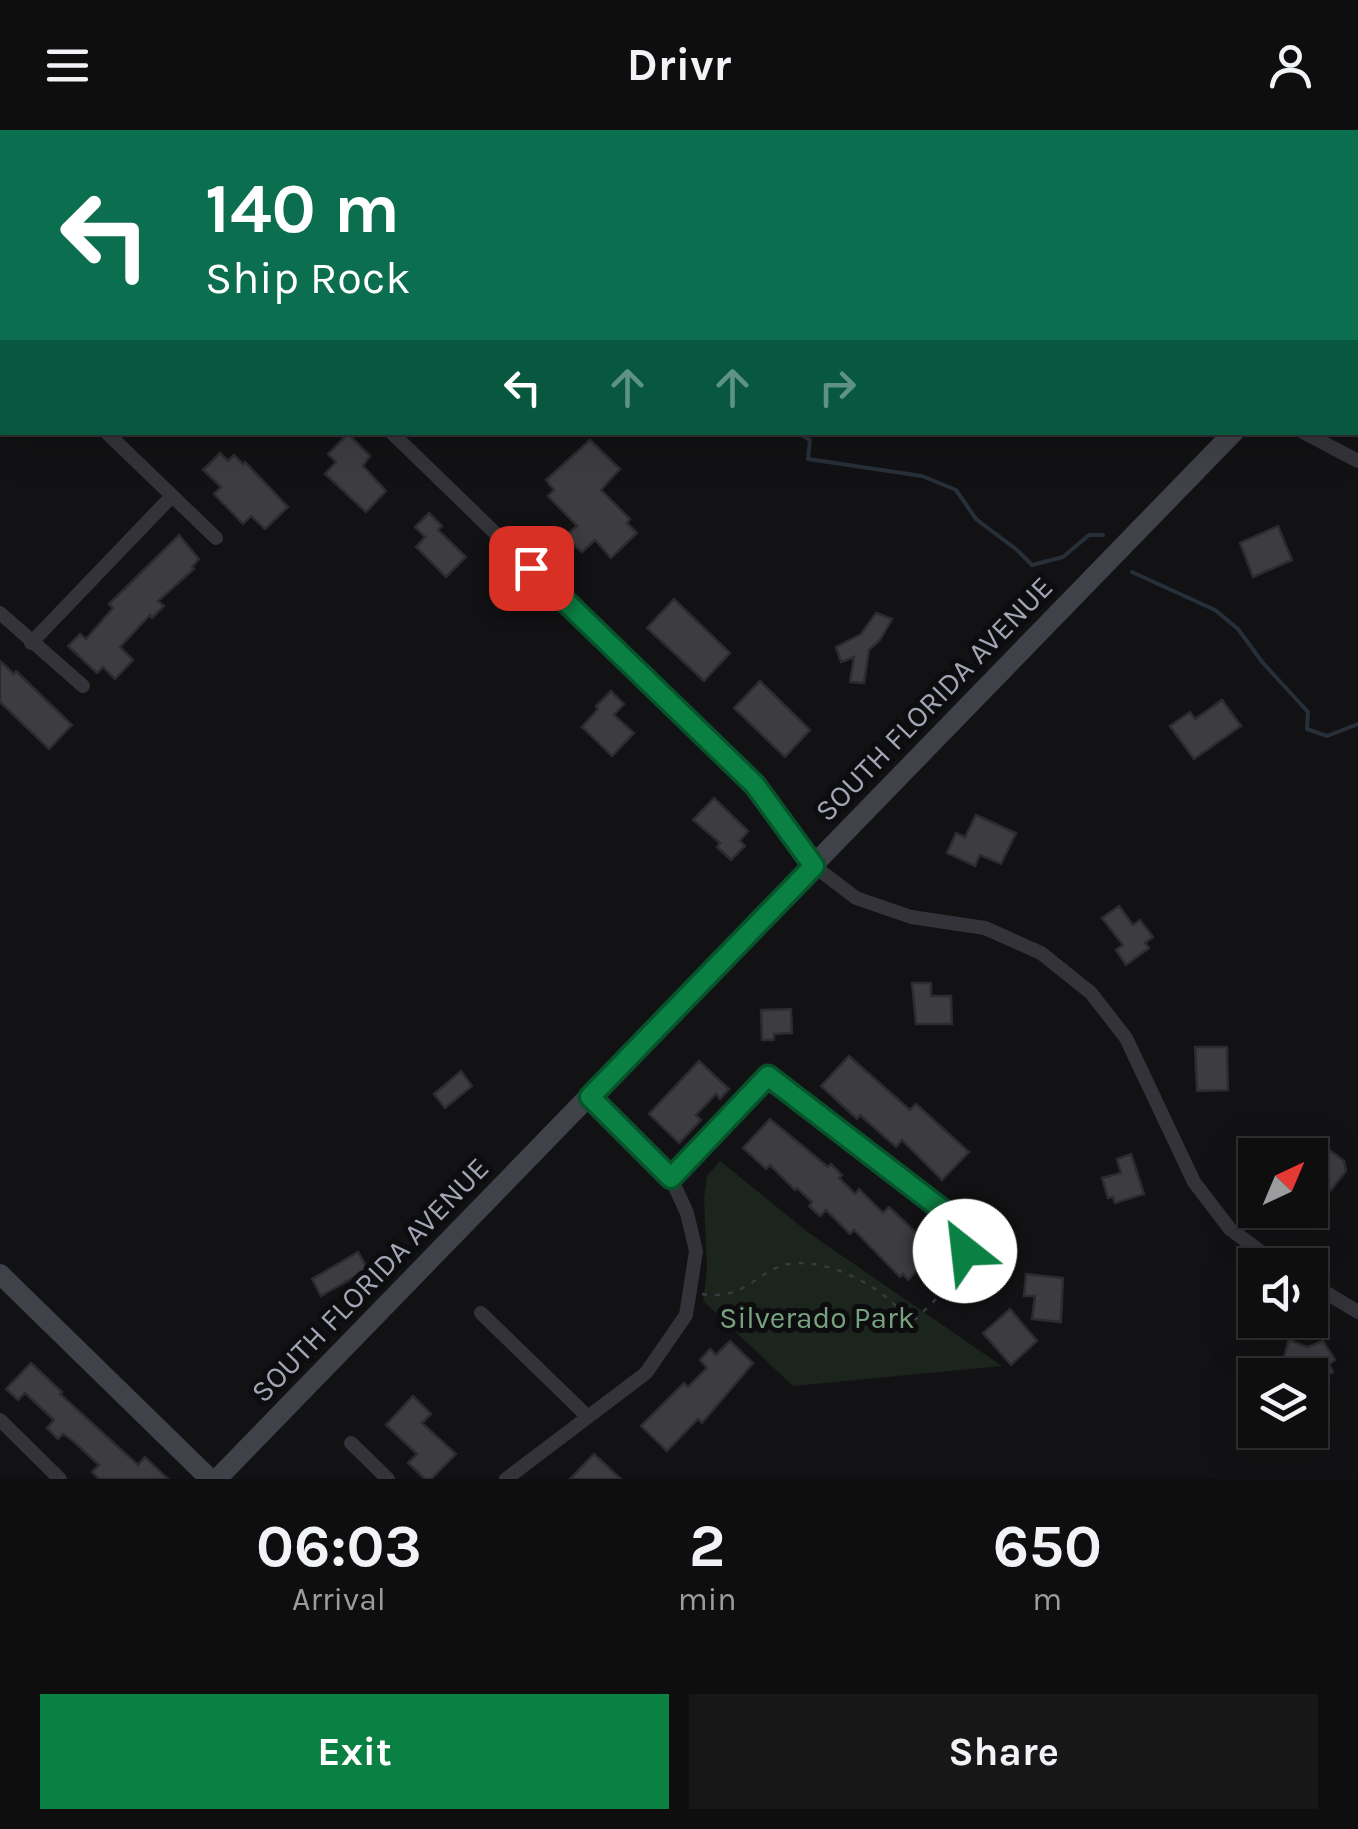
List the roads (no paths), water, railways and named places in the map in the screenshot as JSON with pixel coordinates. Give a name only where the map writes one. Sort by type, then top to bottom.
[{"type":"main road","name":"SOUTH FLORIDA AVENUE","points":[[222,1477],[1231,435]]},
{"type":"main road","points":[[0,1274],[222,1477]]},
{"type":"street","points":[[109,435],[216,538]]},
{"type":"street","points":[[393,435],[755,785],[814,866],[856,898],[911,917],[985,928],[1040,952],[1091,993],[1126,1038],[1194,1182],[1230,1228],[1257,1248]]},
{"type":"street","points":[[1310,435],[1358,461]]},
{"type":"street","points":[[30,643],[172,496]]},
{"type":"street","points":[[0,613],[83,686]]},
{"type":"street","points":[[671,1178],[768,1076],[953,1218],[963,1231],[965,1251],[959,1276]]},
{"type":"street","points":[[506,1479],[646,1373],[686,1315],[696,1250],[671,1178],[590,1097]]},
{"type":"street","points":[[1328,1294],[1358,1312]]},
{"type":"street","points":[[480,1313],[586,1416]]},
{"type":"street","points":[[0,1420],[60,1479]]},
{"type":"street","points":[[350,1443],[388,1479]]},
{"type":"waterway","points":[[801,435],[810,440],[808,459],[922,476],[956,490],[976,519],[1032,565],[1063,557],[1089,535],[1103,535]]},
{"type":"waterway","points":[[1132,572],[1215,610],[1238,629],[1308,712],[1307,729],[1327,736],[1358,724]]},
{"type":"park label","name":"Silverado Park","points":[[817,1318]]}]
